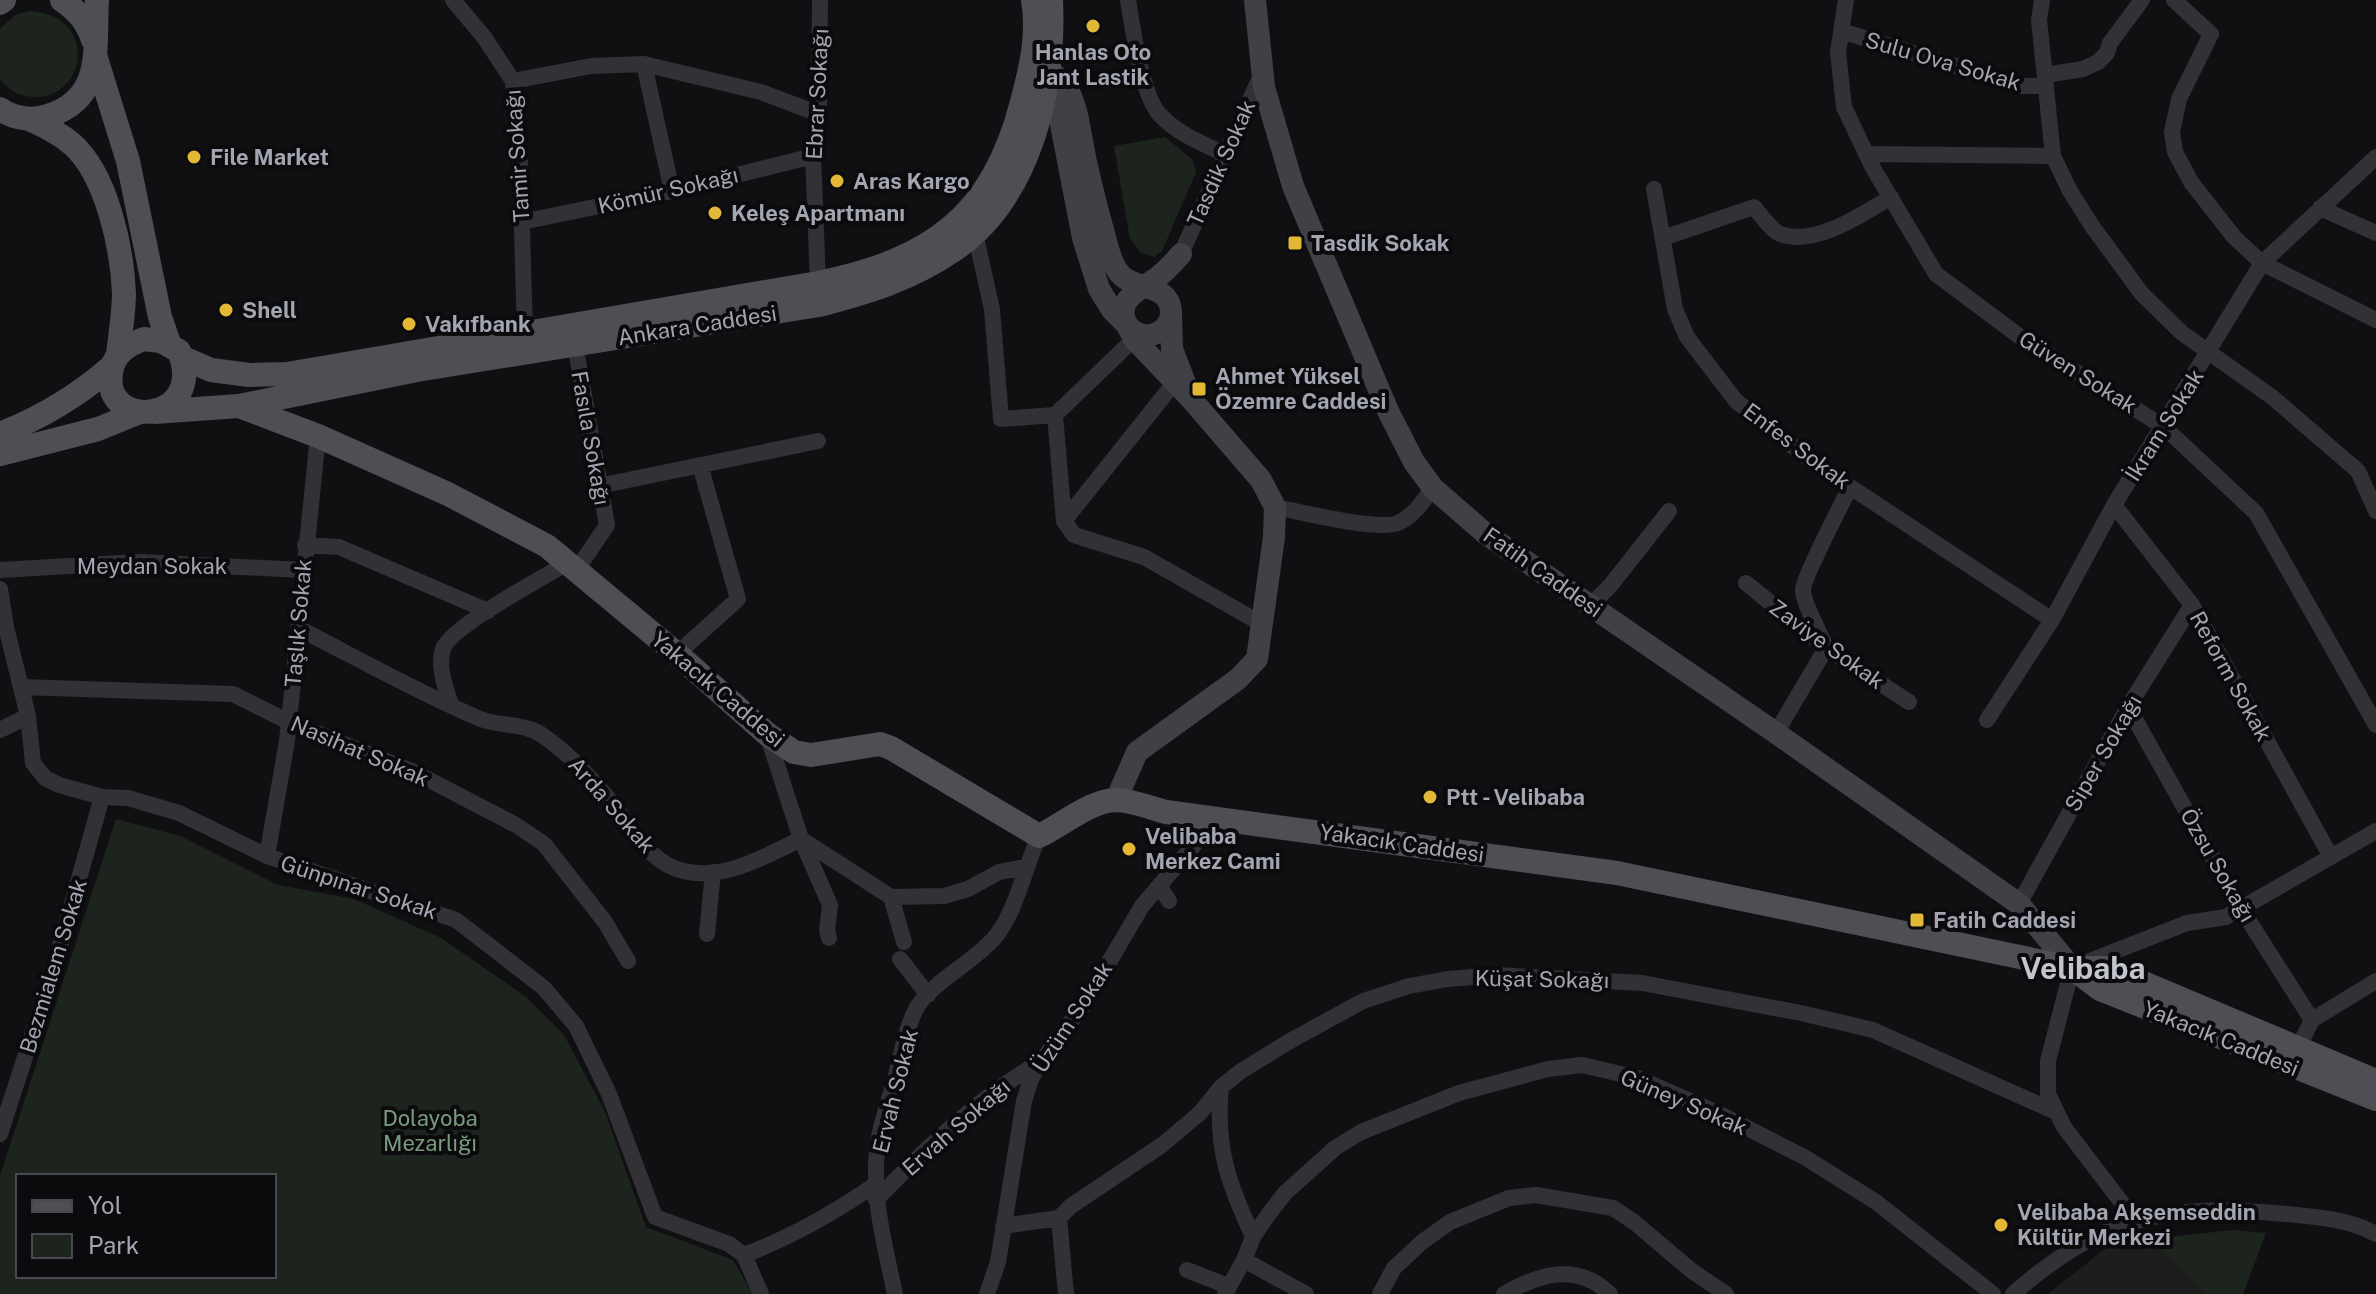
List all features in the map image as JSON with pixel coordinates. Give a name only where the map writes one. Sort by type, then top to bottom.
[{"type":"main road","points":[[0,109],[72,144],[97,176],[118,250],[124,294],[110,377],[113,392],[124,406],[147,412],[171,403],[182,390],[185,373],[160,317],[128,161],[88,25],[76,10],[62,0]]},
{"type":"main road","points":[[18,120],[41,119],[62,112],[78,99],[90,83],[97,0]]},
{"type":"main road","name":"Ankara Caddesi","points":[[0,454],[98,429],[147,412],[239,406],[417,370],[819,305],[872,291],[933,264],[975,233],[1013,185],[1040,118],[1041,79],[1035,50],[1033,0]]},
{"type":"main road","name":"Ankara Caddesi","points":[[0,434],[71,400],[126,347],[144,339],[153,339],[211,370],[249,375],[287,374],[818,283],[851,276],[901,258],[935,240],[971,210],[992,180],[1041,79],[1053,41],[1051,0]]},
{"type":"main road","points":[[314,392],[303,413],[307,424],[318,436]]},
{"type":"main road","name":"Yakacık Caddesi","points":[[239,406],[318,436],[448,494],[547,546],[767,734],[794,752],[811,755],[880,744],[1039,836]]},
{"type":"main road","points":[[1039,836],[1065,824],[1090,806],[1116,800]]},
{"type":"main road","name":"Yakacık Caddesi","points":[[1116,800],[1166,812],[1617,873],[2072,968],[2108,968],[2294,1056],[2376,1099]]},
{"type":"main road","name":"Yakacık Caddesi","points":[[2294,1056],[2376,1081]]},
{"type":"street","name":"Tamir Sokağı","points":[[453,0],[484,37],[513,81],[525,332]]},
{"type":"street","name":"Ebrar Sokağı","points":[[818,283],[813,156],[819,114],[820,0]]},
{"type":"street","points":[[1128,0],[1143,77],[1158,113],[1189,138],[1225,154]]},
{"type":"street","name":"Fatih Caddesi","points":[[1255,0],[1264,87],[1293,186],[1388,411],[1414,462],[1433,488],[1486,534],[2019,904],[2072,968]]},
{"type":"street","name":"Güven Sokak","points":[[1846,0],[1838,52],[1844,107],[1866,154],[1936,274],[2019,336],[2164,427],[2256,513],[2376,725]]},
{"type":"street","points":[[2042,0],[2039,20],[2053,156],[2092,226],[2142,294],[2182,333],[2272,397],[2358,471],[2375,503]]},
{"type":"street","name":"Sulu Ova Sokak","points":[[1841,31],[2021,86],[2098,62],[2142,0]]},
{"type":"street","points":[[2174,0],[2211,34],[2179,99],[2172,132],[2175,152],[2191,182],[2234,237],[2262,263],[2376,320]]},
{"type":"street","points":[[513,81],[591,66],[644,64],[761,92],[819,114]]},
{"type":"street","points":[[644,64],[672,191]]},
{"type":"street","name":"Tasdik Sokak","points":[[1181,254],[1262,71]]},
{"type":"street","points":[[1041,79],[1069,90],[1111,258],[1117,271],[1127,282],[1144,288],[1159,291],[1169,302],[1171,310],[1167,325],[1155,334],[1131,332],[1124,318],[1125,302],[1136,291],[1144,288],[1162,274],[1181,254]]},
{"type":"street","points":[[1041,79],[1057,104],[1083,238],[1099,289],[1112,310],[1261,480],[1275,507],[1274,537],[1257,659],[1238,679],[1137,752],[1116,800]]},
{"type":"street","points":[[1866,154],[2053,156]]},
{"type":"street","name":"Kömür Sokağı","points":[[522,222],[672,191],[813,156]]},
{"type":"street","name":"İkram Sokak","points":[[1987,720],[2052,620],[2114,505],[2262,263],[2376,157]]},
{"type":"street","name":"Enfes Sokak","points":[[1654,189],[1675,309],[1687,337],[1736,401],[1814,463],[2052,620]]},
{"type":"street","points":[[1663,238],[1754,207],[1778,233],[1797,236],[1829,231],[1891,197]]},
{"type":"street","points":[[2320,208],[2376,233]]},
{"type":"street","points":[[975,233],[992,309],[1001,419],[1055,415],[1131,332]]},
{"type":"street","points":[[1181,254],[1172,287],[1172,349],[1192,400]]},
{"type":"street","name":"Fasıla Sokağı","points":[[572,567],[607,525],[575,344]]},
{"type":"street","points":[[1064,521],[1175,382]]},
{"type":"street","points":[[1055,415],[1064,521],[1074,535],[1144,557],[1262,624]]},
{"type":"street","name":"Taşlık Sokak","points":[[267,856],[289,722],[318,436]]},
{"type":"street","points":[[599,486],[818,441]]},
{"type":"street","points":[[677,654],[738,599],[700,465]]},
{"type":"street","points":[[1776,733],[1826,648],[1818,626],[1808,611],[1803,589],[1850,487]]},
{"type":"street","points":[[1275,507],[1376,526],[1397,523],[1414,513],[1433,488]]},
{"type":"street","name":"Reform Sokak","points":[[2114,505],[2192,605],[2331,857]]},
{"type":"street","points":[[1590,606],[1610,586],[1669,511]]},
{"type":"street","points":[[305,545],[339,547],[488,611]]},
{"type":"street","name":"Meydan Sokak","points":[[0,570],[139,562],[303,570]]},
{"type":"street","points":[[451,705],[442,665],[443,648],[464,627],[488,611],[572,567]]},
{"type":"street","name":"Zaviye Sokak","points":[[1746,583],[1826,648],[1909,702]]},
{"type":"street","name":"Günpınar Sokak","points":[[0,589],[28,716],[33,763],[45,778],[102,797],[128,798],[179,813],[267,856],[456,920],[544,988],[576,1026],[609,1094],[655,1217],[729,1244],[744,1255]]},
{"type":"street","name":"Siper Sokağı","points":[[2019,904],[2128,707],[2192,605]]},
{"type":"street","name":"Arda Sokak","points":[[298,628],[481,720],[538,732],[567,754],[660,860],[674,868],[689,872],[713,872],[748,865],[801,839]]},
{"type":"street","name":"Nasihat Sokak","points":[[21,687],[233,694],[289,722],[414,772],[533,835],[557,859],[589,901],[628,961]]},
{"type":"street","name":"Özsu Sokağı","points":[[2128,707],[2242,910],[2312,1020]]},
{"type":"street","points":[[0,730],[28,716]]},
{"type":"street","points":[[767,734],[801,839],[830,905],[829,938]]},
{"type":"street","name":"Bezmialem Sokak","points":[[0,1134],[53,971],[102,797]]},
{"type":"street","name":"Üzüm Sokak","points":[[987,1294],[998,1262],[1024,1101],[1031,1079],[1085,1003],[1142,906],[1164,894],[1217,818]]},
{"type":"street","points":[[2135,1220],[2111,1185],[2089,1163],[2048,1094],[2048,1061],[2072,968],[2187,923],[2226,917],[2242,910],[2376,831]]},
{"type":"street","name":"Ervah Sokak","points":[[895,1294],[878,1220],[877,1147],[901,1054],[916,1008],[976,957],[1010,916],[1025,867],[1039,836]]},
{"type":"street","points":[[801,839],[891,897],[944,896],[968,889],[999,872],[1025,867]]},
{"type":"street","points":[[707,934],[713,872]]},
{"type":"street","points":[[891,897],[904,942]]},
{"type":"street","points":[[900,959],[928,995]]},
{"type":"street","name":"Küşat Sokağı","points":[[1059,1218],[1086,1194],[1162,1145],[1200,1113],[1221,1087],[1241,1071],[1363,1001],[1409,986],[1448,979],[1496,975],[1642,983],[1787,1010],[1873,1030],[2056,1112]]},
{"type":"street","points":[[2294,1056],[2312,1020],[2376,981]]},
{"type":"street","name":"Ervah Sokağı","points":[[744,1255],[811,1226],[876,1192],[1004,1083],[1041,1061]]},
{"type":"street","name":"Güney Sokak","points":[[1226,1290],[1244,1260],[1253,1237],[1294,1184],[1335,1148],[1361,1132],[1459,1093],[1548,1069],[1582,1065],[1638,1078],[1722,1115],[1806,1158],[1876,1202],[1993,1294]]},
{"type":"street","points":[[1221,1087],[1218,1123],[1221,1148],[1229,1184],[1253,1237]]},
{"type":"street","points":[[1380,1294],[1394,1268],[1450,1222],[1509,1198],[1536,1195],[1613,1208],[1726,1294]]},
{"type":"street","points":[[2013,1294],[2063,1253],[2103,1232],[2135,1220],[2187,1212],[2264,1212],[2348,1223],[2376,1234]]},
{"type":"street","points":[[1003,1226],[1059,1218],[1066,1294]]},
{"type":"street","points":[[744,1255],[761,1294]]},
{"type":"street","points":[[1244,1260],[1306,1294]]},
{"type":"street","points":[[1187,1270],[1226,1290]]},
{"type":"street","points":[[1504,1294],[1553,1273],[1580,1276],[1610,1294]]},
{"type":"shaded area","points":[[2149,1239],[2205,1294],[2048,1294],[2107,1247]]},
{"type":"green space","points":[[29,11],[52,16],[67,26],[75,40],[78,56],[74,72],[65,85],[51,94],[32,97],[10,89],[0,79],[0,29],[15,15]]},
{"type":"green space","points":[[1165,137],[1193,160],[1196,172],[1162,251],[1154,257],[1140,252],[1130,239],[1114,146]]},
{"type":"green space","name":"Dolayoba Mezarlığı","points":[[116,819],[180,836],[278,885],[354,899],[441,938],[525,996],[564,1035],[605,1112],[646,1227],[733,1260],[753,1294],[0,1294],[0,1176]]},
{"type":"green space","points":[[2233,1230],[2266,1233],[2243,1294],[2205,1294],[2149,1239]]},
{"type":"place","name":"Hanlas Oto Jant Lastik","points":[[1093,26]]},
{"type":"place","name":"File Market","points":[[194,157]]},
{"type":"place","name":"Aras Kargo","points":[[837,181]]},
{"type":"place","name":"Keleş Apartmanı","points":[[715,213]]},
{"type":"place","name":"Tasdi̇k Sokak","points":[[1295,243]]},
{"type":"place","name":"Shell","points":[[226,310]]},
{"type":"place","name":"Vakıfbank","points":[[409,324]]},
{"type":"place","name":"Ahmet Yüksel Özemre Caddesi","points":[[1199,389]]},
{"type":"place","name":"Ptt - Velibaba","points":[[1430,797]]},
{"type":"place","name":"Velibaba Merkez Cami","points":[[1129,849]]},
{"type":"place","name":"Fati̇h Caddesi̇","points":[[1917,920]]},
{"type":"place","name":"Velibaba Akşemseddin Kültür Merkezi","points":[[2001,1225]]},
{"type":"district","name":"Velibaba","points":[[2083,969]]}]
